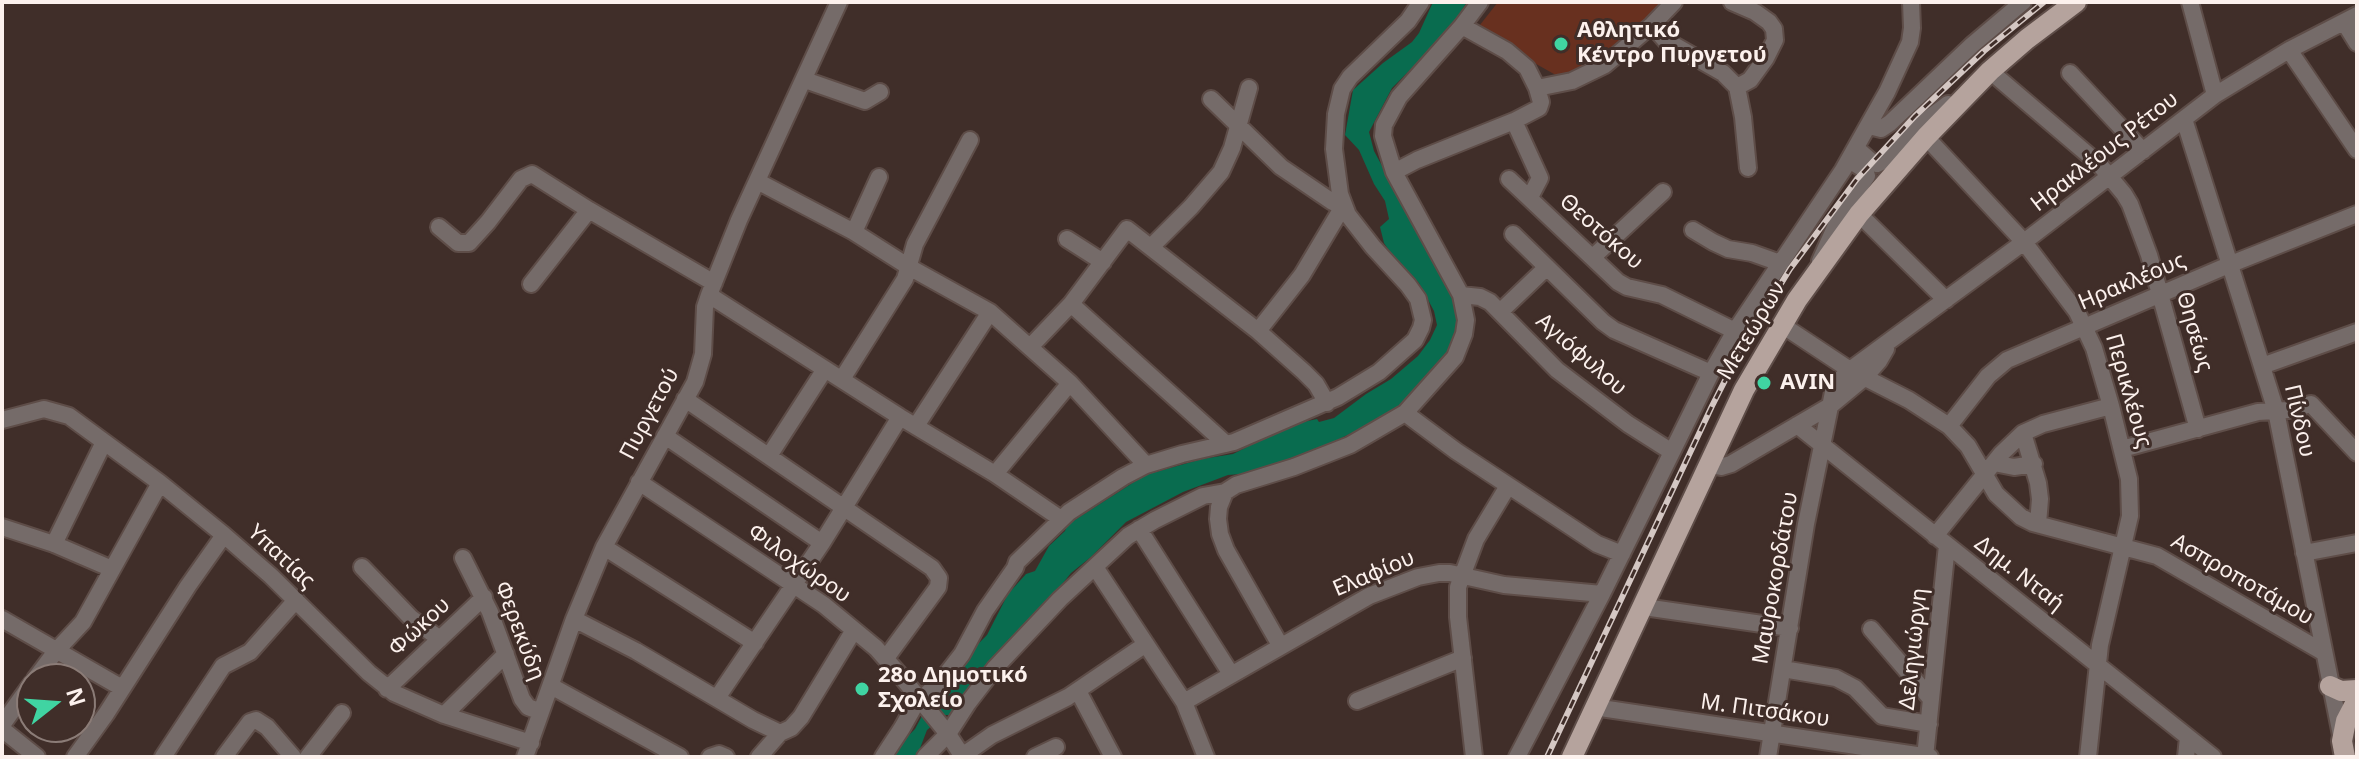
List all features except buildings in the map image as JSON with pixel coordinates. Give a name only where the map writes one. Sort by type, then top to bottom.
[{"type":"main road","name":"Μετεώρων","points":[[1572,757],[1744,390],[1817,272],[1859,214],[1926,137],[1988,74],[2076,2]]},
{"type":"main road","points":[[2330,686],[2341,691],[2357,690]]},
{"type":"main road","points":[[2343,749],[2349,712],[2357,700]]},
{"type":"street","name":"Πυργετού","points":[[528,750],[574,619],[604,547],[695,382],[703,354],[705,307],[757,181],[839,2]]},
{"type":"street","points":[[883,757],[920,699],[941,681],[957,661],[1017,562],[1061,519],[1146,465],[1226,444],[1327,403],[1387,367],[1413,343],[1422,325],[1421,308],[1415,293],[1344,208],[1334,149],[1336,114],[1342,89],[1350,77],[1408,21],[1421,2]]},
{"type":"street","points":[[925,757],[948,734],[995,668],[1060,599],[1139,529],[1195,500],[1330,454],[1405,413],[1444,371],[1460,348],[1466,320],[1461,295],[1394,172],[1383,136],[1389,113],[1408,85],[1480,2]]},
{"type":"street","points":[[1537,88],[1572,81],[1605,65],[1674,2]]},
{"type":"street","points":[[1732,2],[1769,22],[1774,29],[1775,40],[1750,80],[1737,87]]},
{"type":"street","points":[[1517,757],[1711,373],[1735,331],[1853,154],[1887,92],[1910,42],[1911,2]]},
{"type":"street","points":[[1869,126],[1881,129],[1890,123],[1972,45],[2023,2]]},
{"type":"street","points":[[2190,2],[2215,95]]},
{"type":"street","points":[[2350,19],[2357,43]]},
{"type":"street","name":"Ηρακλέους Ρέτου","points":[[1891,341],[2215,95],[2289,50],[2350,19]]},
{"type":"street","points":[[1652,25],[1665,40],[1723,73],[1737,87],[1748,168]]},
{"type":"street","points":[[1394,172],[1539,108],[1541,102],[1537,88],[1520,60],[1462,26]]},
{"type":"street","points":[[2289,50],[2357,150]]},
{"type":"street","points":[[2070,73],[2143,151]]},
{"type":"street","points":[[1853,154],[1877,164],[1885,160],[1920,125],[1988,74]]},
{"type":"street","name":"Θησέως","points":[[1988,74],[2110,176],[2130,204],[2160,294],[2198,429]]},
{"type":"street","points":[[805,80],[865,101],[880,92]]},
{"type":"street","points":[[1151,247],[1216,179],[1232,148],[1249,88]]},
{"type":"street","points":[[1211,99],[1281,167],[1344,208]]},
{"type":"street","name":"Πίνδου","points":[[2184,119],[2276,411],[2343,749]]},
{"type":"street","name":"Θεοτόκου","points":[[1514,121],[1540,178],[1530,197]]},
{"type":"street","name":"Περικλέους","points":[[1926,137],[2024,242],[2065,295],[2085,326],[2111,406],[2129,479],[2131,505],[2103,627],[2088,757]]},
{"type":"street","points":[[842,379],[905,279],[915,244],[970,140]]},
{"type":"street","points":[[1817,272],[1835,226],[1867,176],[1853,154]]},
{"type":"street","points":[[439,227],[458,243],[469,243],[519,182],[530,173],[538,176],[712,289],[825,369],[995,474],[1061,519]]},
{"type":"street","points":[[854,232],[879,177]]},
{"type":"street","name":"Θεοτόκου","points":[[1509,179],[1608,273],[1627,287],[1662,295],[1735,331]]},
{"type":"street","points":[[757,181],[854,232],[990,312],[1070,383],[1146,465]]},
{"type":"street","points":[[1593,257],[1663,192]]},
{"type":"street","points":[[1258,331],[1302,275],[1344,208]]},
{"type":"street","points":[[531,284],[589,210]]},
{"type":"street","points":[[1859,214],[1946,300]]},
{"type":"street","name":"Ηρακλέους","points":[[1949,426],[2001,363],[2231,264],[2357,214]]},
{"type":"street","points":[[1030,347],[1071,304],[1127,229],[1258,331],[1310,378],[1327,403]]},
{"type":"street","points":[[1693,230],[1728,249],[1780,263]]},
{"type":"street","points":[[1513,234],[1614,330],[1711,373]]},
{"type":"street","points":[[1067,239],[1103,262]]},
{"type":"street","points":[[1501,311],[1547,267]]},
{"type":"street","name":"Αγιόφυλου","points":[[1461,295],[1480,297],[1490,302],[1557,370],[1628,424],[1672,452]]},
{"type":"street","points":[[1071,304],[1226,444]]},
{"type":"street","points":[[916,426],[990,312]]},
{"type":"street","name":"Ασπροποτάμου","points":[[1782,325],[1949,426],[1989,469],[1996,494],[2021,517],[2157,556],[2323,652]]},
{"type":"street","points":[[2262,366],[2355,338]]},
{"type":"street","name":"Μαυροκορδάτου","points":[[1768,757],[1806,524],[1830,406],[1838,382],[1857,373],[1891,341]]},
{"type":"street","points":[[769,456],[825,369]]},
{"type":"street","points":[[995,474],[1070,383]]},
{"type":"street","points":[[685,399],[932,568],[939,578],[938,587],[886,658]]},
{"type":"street","points":[[2122,449],[2258,412],[2313,405],[2357,453]]},
{"type":"street","points":[[1710,465],[1725,467],[1830,406]]},
{"type":"street","points":[[1941,540],[1989,469],[2023,433],[2043,424],[2111,406]]},
{"type":"street","name":"Υπατίας","points":[[2,420],[36,410],[54,411],[75,420],[224,535],[387,689],[528,750]]},
{"type":"street","points":[[1405,413],[1424,429],[1597,544],[1622,554]]},
{"type":"street","points":[[717,698],[822,543],[900,417]]},
{"type":"street","name":"Δημ. Νταή","points":[[1797,425],[2213,757]]},
{"type":"street","points":[[2023,433],[2034,464],[2040,499],[2038,524]]},
{"type":"street","points":[[665,436],[822,543]]},
{"type":"street","points":[[54,544],[104,442]]},
{"type":"street","points":[[1989,469],[2034,464]]},
{"type":"street","name":"Φιλοχώρου","points":[[639,482],[824,605],[854,630],[886,658],[963,757]]},
{"type":"street","points":[[47,663],[83,622],[160,483]]},
{"type":"street","points":[[1474,757],[1457,599],[1461,577],[1476,539],[1508,486]]},
{"type":"street","points":[[1225,492],[1219,507],[1220,534],[1280,645]]},
{"type":"street","points":[[2,527],[54,544],[112,569]]},
{"type":"street","points":[[1139,529],[1231,674]]},
{"type":"street","points":[[75,757],[224,535]]},
{"type":"street","name":"Δεληγιώργη","points":[[1927,757],[1941,540]]},
{"type":"street","points":[[2304,553],[2357,543]]},
{"type":"street","points":[[604,547],[755,643]]},
{"type":"street","name":"Φερεκύδη","points":[[463,558],[484,597],[522,699],[528,707],[541,712]]},
{"type":"street","points":[[362,567],[411,618],[440,639]]},
{"type":"street","points":[[1095,567],[1184,702],[1206,757]]},
{"type":"street","name":"Ελαφίου","points":[[1184,702],[1369,596],[1439,573],[1504,585],[1602,594]]},
{"type":"street","name":"Φώκου","points":[[387,689],[484,597]]},
{"type":"street","points":[[163,757],[223,666],[250,652],[296,600]]},
{"type":"street","points":[[1644,607],[1790,628]]},
{"type":"street","points":[[2,619],[122,688]]},
{"type":"street","points":[[574,619],[780,733]]},
{"type":"street","points":[[1871,629],[1931,699]]},
{"type":"street","points":[[759,757],[780,733],[791,728],[801,717],[854,630]]},
{"type":"street","points":[[963,757],[992,735],[1078,691],[1146,644]]},
{"type":"street","points":[[444,715],[506,654]]},
{"type":"street","points":[[1357,701],[1463,658]]},
{"type":"street","points":[[1783,669],[1836,678],[1855,688],[1882,716],[1929,724]]},
{"type":"street","points":[[551,686],[680,757]]},
{"type":"street","points":[[1078,691],[1113,757]]},
{"type":"street","points":[[16,707],[2,727],[37,757]]},
{"type":"street","name":"Μ. Πιτσάκου","points":[[1594,707],[1927,757]]},
{"type":"street","points":[[308,757],[342,713]]},
{"type":"street","points":[[224,757],[250,722],[256,720],[267,727],[293,757]]},
{"type":"street","points":[[2186,757],[2188,737]]},
{"type":"street","points":[[1035,757],[1056,747]]},
{"type":"street","points":[[710,757],[719,754],[726,757]]},
{"type":"shaded area","points":[[1433,2],[1467,2],[1447,33],[1392,88],[1369,132],[1374,151],[1453,292],[1460,323],[1450,350],[1410,399],[1394,412],[1303,457],[1253,473],[1228,475],[1183,492],[1126,522],[1071,573],[1052,597],[1041,605],[1034,618],[993,657],[951,715],[945,715],[927,730],[914,757],[894,757],[915,729],[932,697],[958,677],[974,648],[987,635],[1008,594],[1026,574],[1035,571],[1049,546],[1067,525],[1145,475],[1233,454],[1303,422],[1334,418],[1391,379],[1418,356],[1430,340],[1437,325],[1434,311],[1419,283],[1384,243],[1380,227],[1389,219],[1385,201],[1359,150],[1345,135],[1353,90],[1412,42]]},
{"type":"shaded area","name":"Αθλητικό Κέντρο Πυργετού","points":[[1498,2],[1664,2],[1611,54],[1561,78],[1476,30]]},
{"type":"railway","points":[[1547,757],[1712,406],[1742,347],[1790,269],[1857,179],[1915,116],[1984,51],[2044,2]]},
{"type":"place","name":"Αθλητικό Κέντρο Πυργετού","points":[[1561,44]]},
{"type":"place","name":"AVIN","points":[[1764,383]]},
{"type":"place","name":"28ο Δημοτικό Σχολείο","points":[[862,689]]}]
